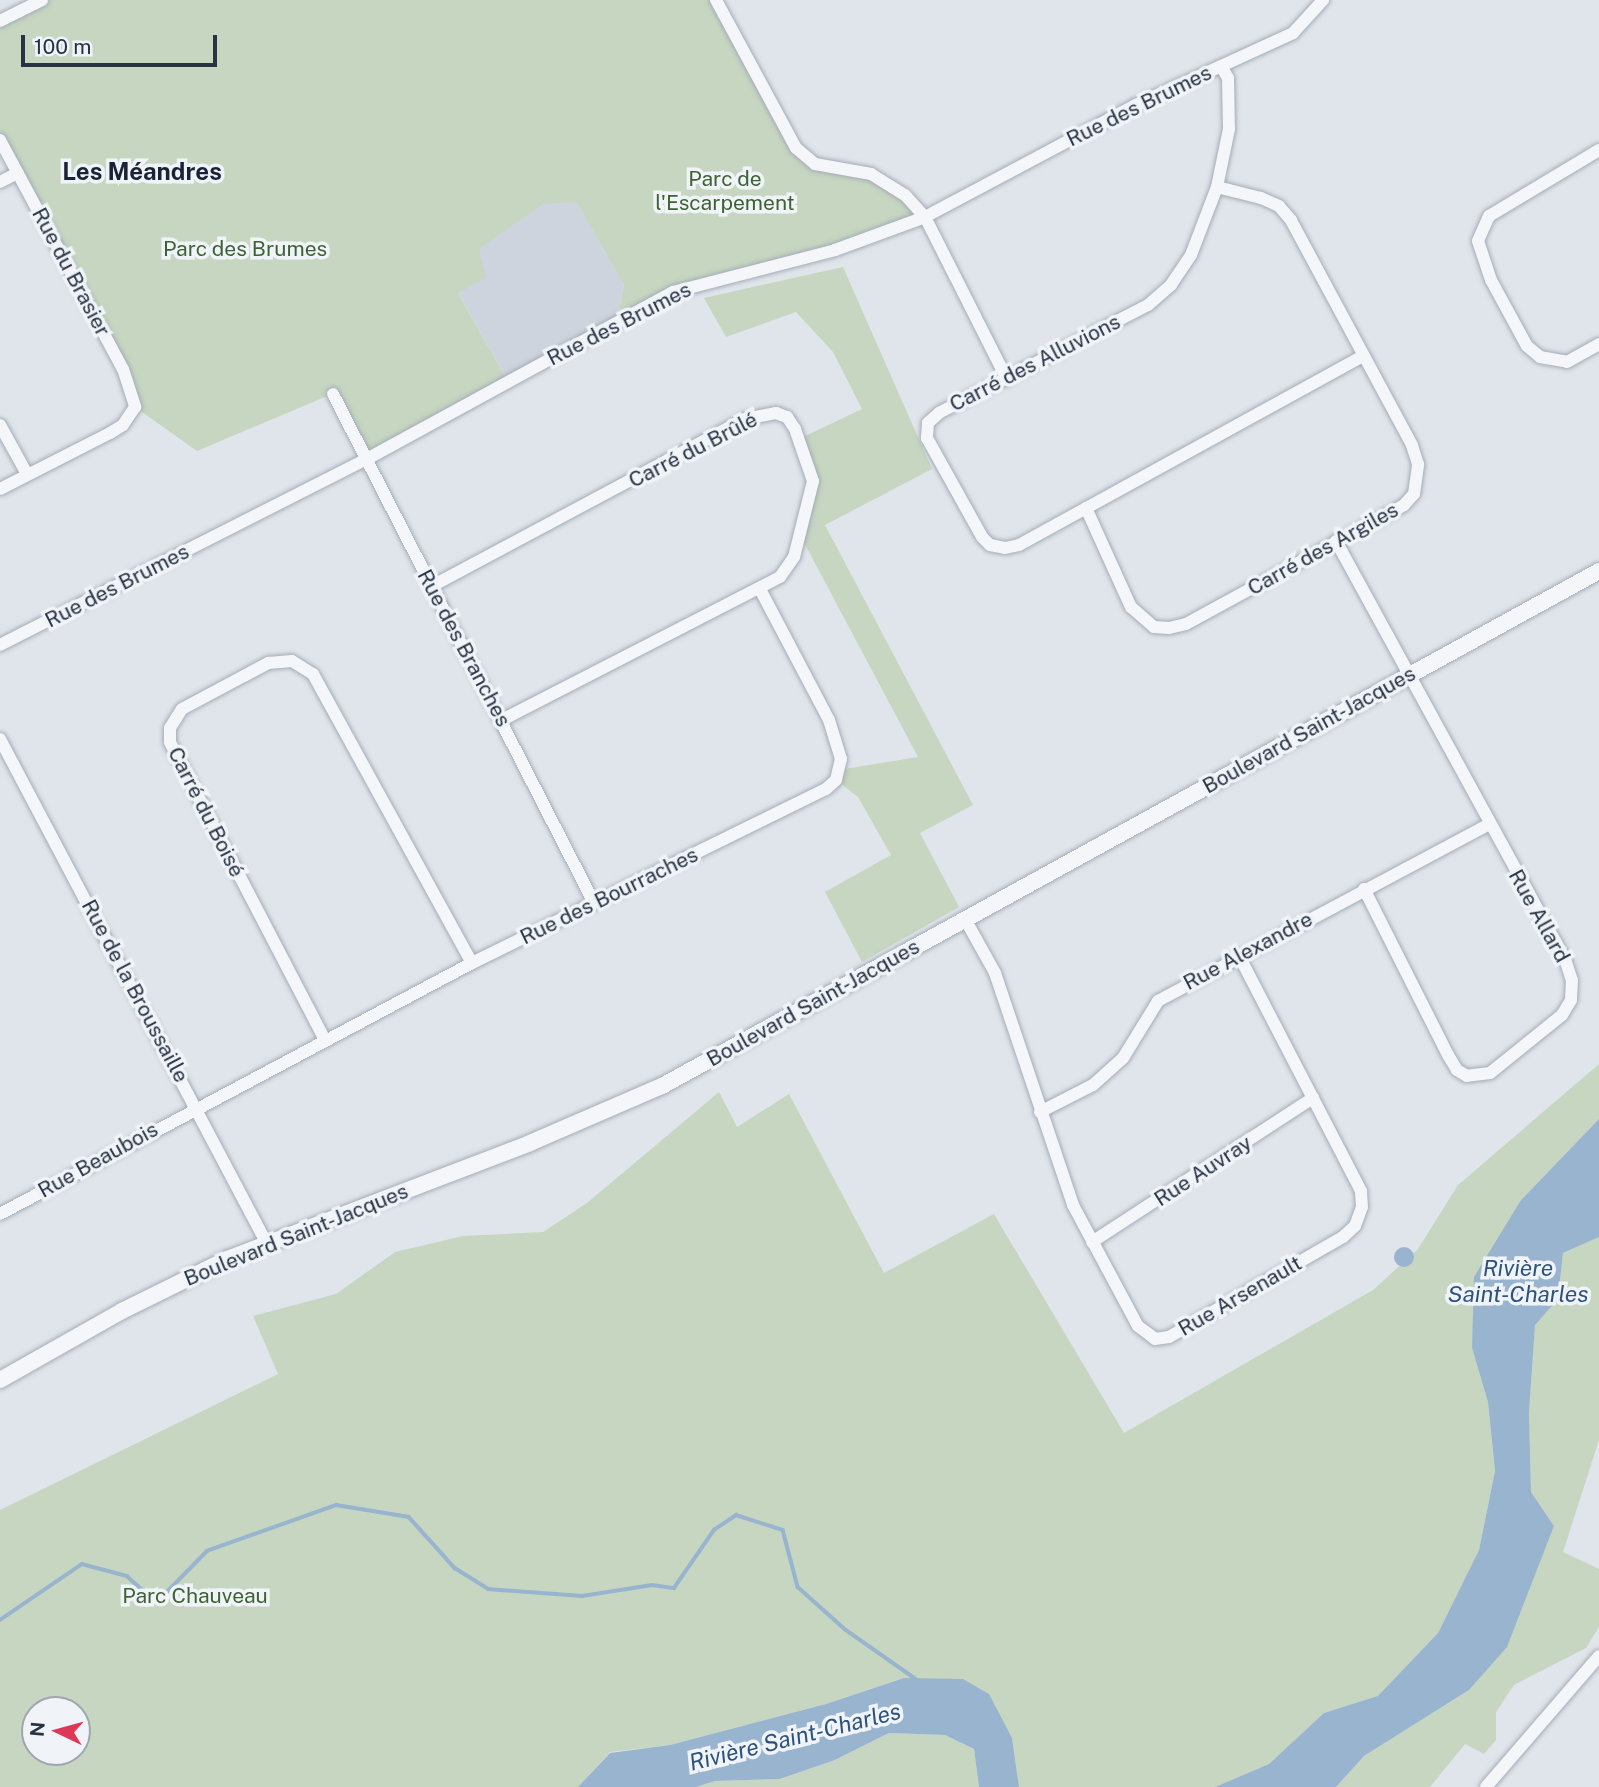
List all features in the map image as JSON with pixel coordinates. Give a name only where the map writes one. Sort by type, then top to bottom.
[{"type":"street","points":[[0,21],[41,0]]},
{"type":"street","points":[[716,0],[796,148],[815,164],[871,174],[905,195],[925,217],[1007,379]]},
{"type":"street","name":"Rue des Brumes","points":[[0,645],[365,460],[673,292],[835,250],[925,217],[1136,105],[1293,33],[1323,0]]},
{"type":"street","name":"Carré des Alluvions","points":[[1221,66],[1228,78],[1229,129],[1217,187],[1191,256],[1171,285],[1148,305],[939,413],[928,423],[927,438],[982,537],[997,547],[1019,545],[1363,356]]},
{"type":"street","name":"Rue du Brasier","points":[[0,140],[123,369],[135,407],[123,425],[27,474]]},
{"type":"street","points":[[1599,150],[1489,216],[1478,241],[1491,280],[1533,352],[1552,362],[1567,362],[1599,344]]},
{"type":"street","points":[[0,182],[18,173]]},
{"type":"street","name":"Carré des Argiles","points":[[1086,508],[1131,607],[1154,627],[1186,624],[1404,505],[1418,481],[1412,445],[1292,220],[1279,206],[1261,198],[1217,187]]},
{"type":"street","name":"Rue des Branches","points":[[332,394],[594,903]]},
{"type":"street","name":"Carré du Brûlé","points":[[432,586],[745,419],[776,413],[787,417],[795,429],[813,481],[794,556],[780,577],[761,591],[502,720]]},
{"type":"street","points":[[0,425],[27,474],[0,489]]},
{"type":"street","name":"Rue Allard","points":[[1336,541],[1487,825],[1565,960],[1572,980],[1571,1000],[1562,1015],[1490,1073],[1467,1076],[1457,1070],[1364,889]]},
{"type":"street","name":"Boulevard Saint-Jacques","points":[[0,1380],[122,1311],[267,1244],[530,1143],[662,1086],[1599,571]]},
{"type":"street","name":"Rue des Bourraches","points":[[196,1106],[472,963],[836,780],[841,759],[828,720],[761,591]]},
{"type":"street","name":"Carré du Boisé","points":[[326,1040],[170,742],[170,728],[182,709],[268,663],[292,661],[313,674],[472,963]]},
{"type":"street","name":"Rue de la Broussaille","points":[[0,739],[267,1244]]},
{"type":"street","name":"Rue Alexandre","points":[[1040,1112],[1093,1085],[1123,1058],[1158,1001],[1487,825]]},
{"type":"street","name":"Rue Arsenault","points":[[965,919],[995,973],[1073,1205],[1138,1326],[1156,1339],[1177,1333],[1343,1237],[1355,1226],[1361,1191],[1239,956]]},
{"type":"street","name":"Rue Auvray","points":[[1092,1242],[1313,1098]]},
{"type":"street","name":"Rue Beaubois","points":[[0,1214],[196,1106]]},
{"type":"street","points":[[1486,1787],[1599,1656]]},
{"type":"shaded area","points":[[354,106],[652,129],[617,322],[508,382]]},
{"type":"green space","points":[[42,0],[716,0],[769,100],[815,164],[871,174],[925,217],[863,241],[728,275],[617,322],[624,284],[577,202],[543,204],[479,249],[486,278],[458,293],[508,382],[365,460],[332,394],[197,451],[135,407],[131,392],[0,140],[0,21]]},
{"type":"green space","points":[[843,267],[932,469],[825,525],[973,805],[920,833],[959,907],[862,962],[825,892],[891,855],[858,797],[836,780],[844,769],[918,757],[800,535],[813,481],[799,439],[862,409],[833,352],[796,312],[726,337],[704,298]]},
{"type":"green space","name":"Parc Chauveau","points":[[1599,1064],[1599,1119],[1521,1200],[1475,1308],[1472,1348],[1488,1402],[1495,1471],[1479,1550],[1438,1633],[1378,1697],[1324,1713],[1269,1764],[1215,1787],[1019,1787],[1012,1738],[916,1679],[904,1678],[826,1704],[670,1745],[610,1752],[578,1787],[0,1787],[0,1510],[278,1374],[253,1316],[336,1294],[395,1252],[463,1236],[543,1232],[587,1203],[719,1092],[737,1127],[789,1094],[884,1273],[994,1214],[1124,1433],[1373,1290],[1418,1249],[1458,1185]]},
{"type":"green space","points":[[1599,1237],[1599,1440],[1563,1552],[1599,1569],[1599,1627],[1586,1648],[1514,1685],[1496,1712],[1496,1740],[1484,1754],[1465,1744],[1430,1787],[1336,1787],[1364,1756],[1469,1690],[1507,1646],[1554,1526],[1531,1492],[1529,1413],[1535,1324],[1558,1299],[1563,1253]]},
{"type":"green space","points":[[889,1733],[945,1735],[974,1749],[979,1787],[696,1787],[715,1781],[781,1779],[835,1760]]},
{"type":"water","name":"Rivière Saint-Charles","points":[[1599,1119],[1599,1237],[1563,1253],[1558,1299],[1535,1325],[1529,1413],[1531,1492],[1554,1526],[1507,1647],[1469,1690],[1364,1756],[1336,1787],[1215,1787],[1269,1764],[1324,1713],[1378,1696],[1438,1633],[1479,1550],[1495,1471],[1488,1402],[1472,1348],[1474,1277],[1521,1200]]},
{"type":"water","points":[[1404,1247],[1411,1250],[1414,1257],[1411,1264],[1404,1267],[1397,1264],[1394,1257],[1397,1250]]},
{"type":"water","name":"Rivière Saint-Charles","points":[[904,1678],[963,1679],[989,1694],[1012,1738],[1019,1787],[979,1787],[974,1749],[945,1735],[889,1733],[835,1760],[780,1779],[715,1781],[696,1787],[578,1787],[610,1753],[670,1745],[826,1704]]},
{"type":"waterway","points":[[0,1620],[82,1564],[127,1576],[148,1595],[168,1591],[207,1551],[336,1505],[409,1517],[455,1568],[488,1589],[582,1596],[652,1585],[674,1588],[714,1530],[736,1515],[783,1530],[798,1587],[846,1630],[916,1679]]},
{"type":"district","name":"Les Méandres","points":[[142,172]]},
{"type":"park label","name":"Parc de l'Escarpement","points":[[725,191]]},
{"type":"park label","name":"Parc des Brumes","points":[[245,249]]}]
